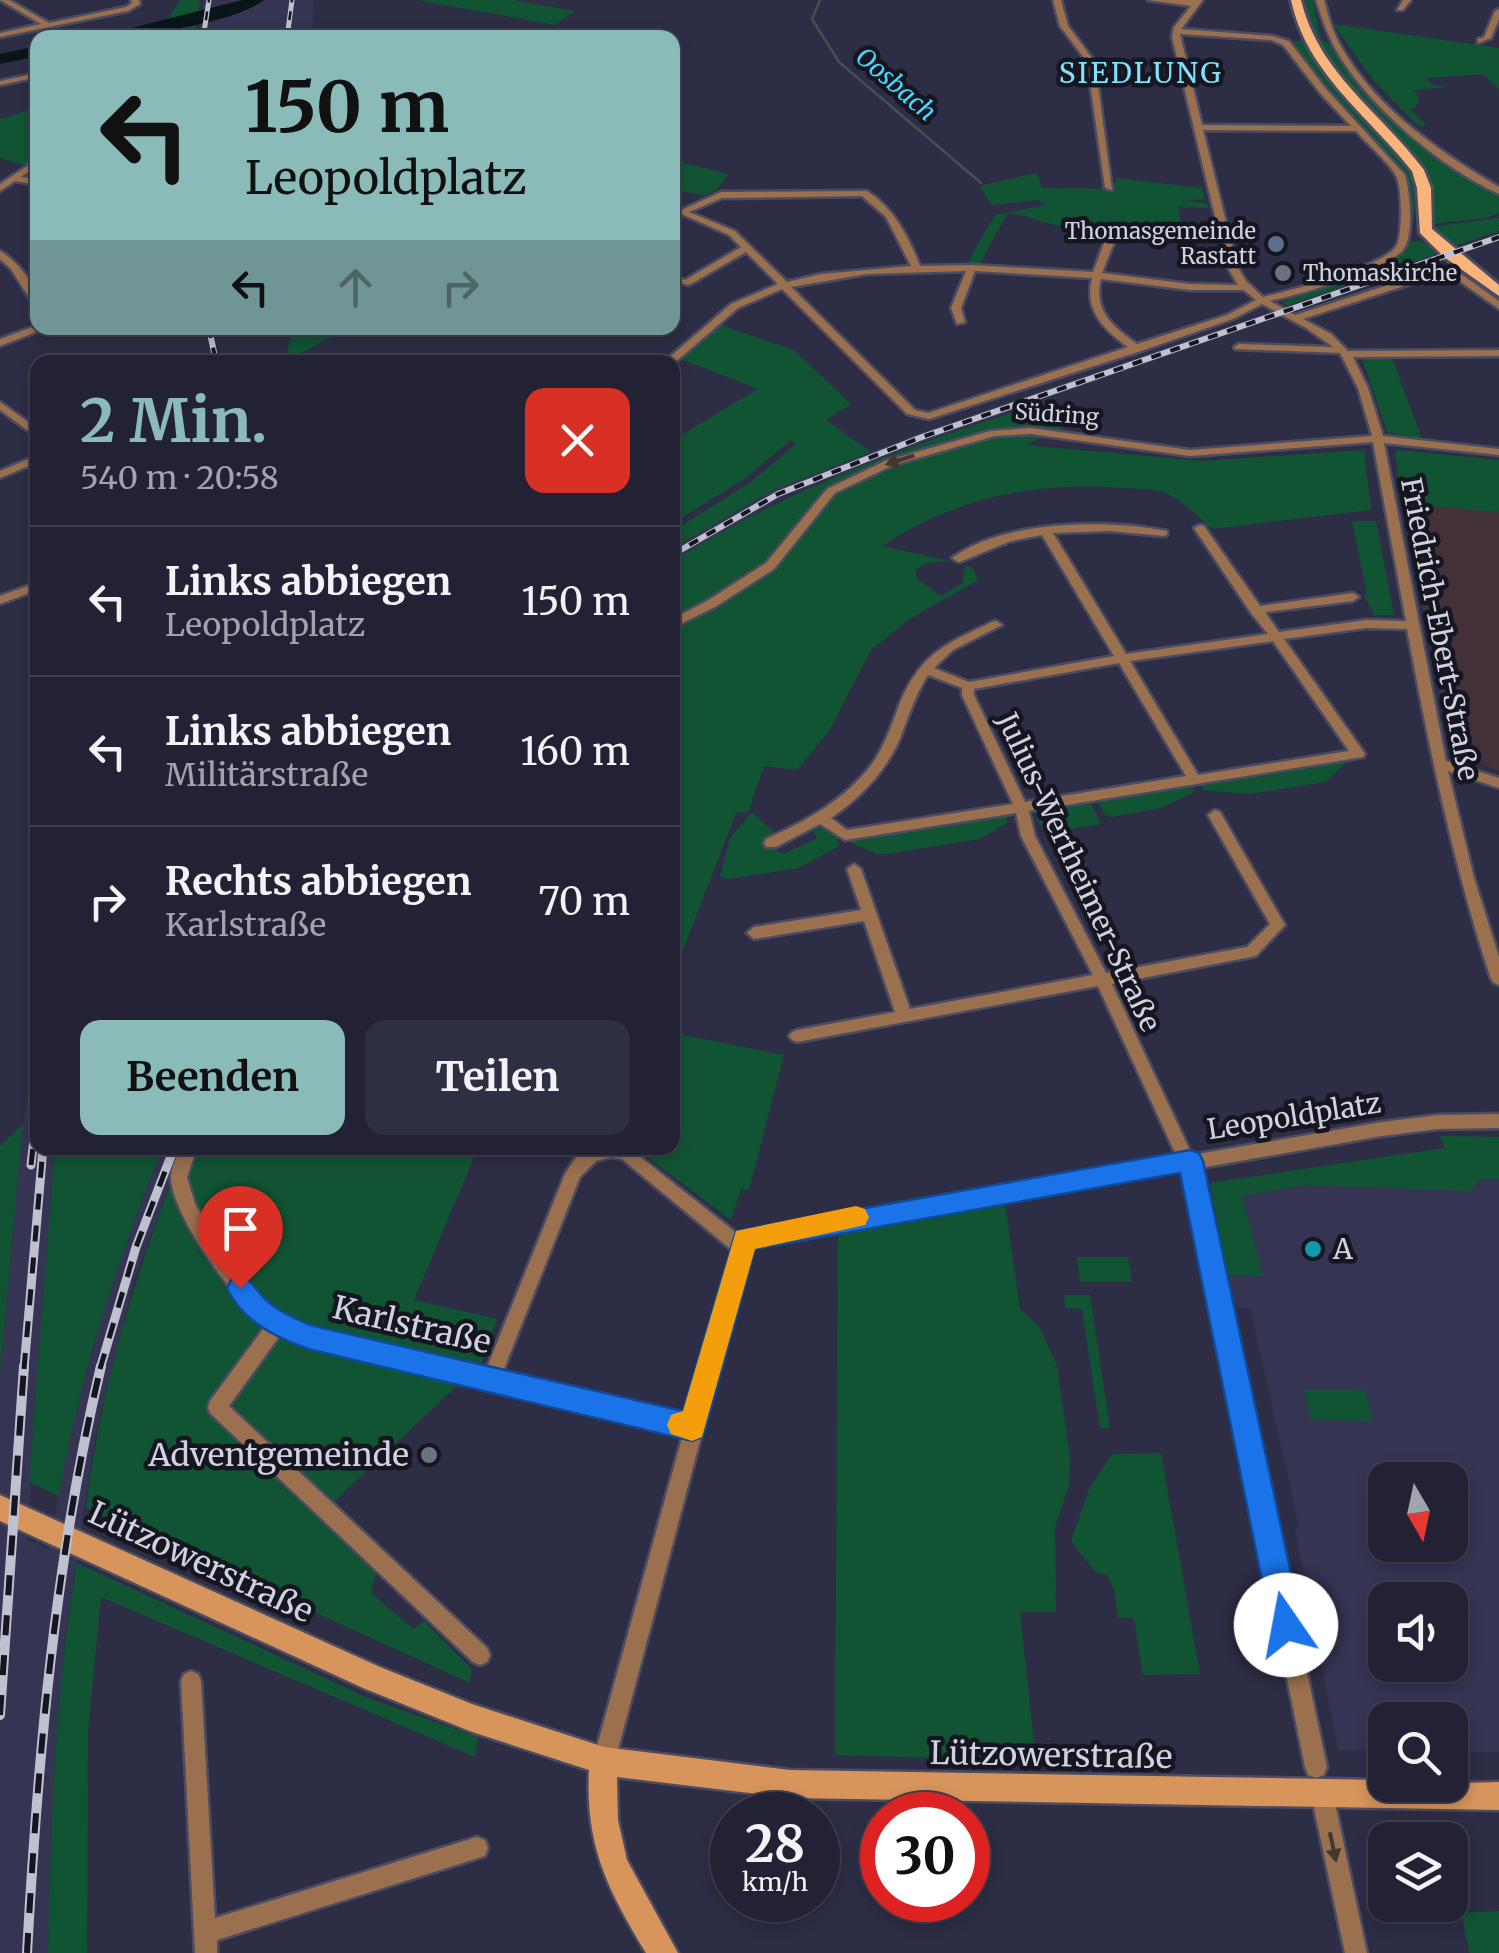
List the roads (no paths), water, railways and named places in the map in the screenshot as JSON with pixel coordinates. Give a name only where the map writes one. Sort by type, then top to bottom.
[{"type":"main road","points":[[1296,0],[1304,32],[1321,60],[1418,170],[1424,188],[1422,219],[1429,237],[1499,292]]},
{"type":"main road","name":"Lützowerstraße","points":[[0,1508],[373,1678],[472,1718],[604,1761],[790,1784],[1319,1781],[1499,1796]]},
{"type":"main road","points":[[604,1761],[600,1820],[606,1849],[618,1878],[663,1953]]},
{"type":"street","points":[[4,0],[47,25]]},
{"type":"street","points":[[0,35],[128,8],[136,4],[135,0]]},
{"type":"street","points":[[1057,0],[1064,26],[1091,62],[1109,188]]},
{"type":"street","points":[[1152,0],[1198,2]]},
{"type":"street","points":[[1320,0],[1329,32],[1387,107],[1459,168],[1499,190]]},
{"type":"street","points":[[1400,8],[1407,0]]},
{"type":"street","points":[[1198,2],[1176,31],[1232,266],[1247,288],[1344,352]]},
{"type":"street","points":[[1482,41],[1499,11]]},
{"type":"street","points":[[917,269],[909,248],[874,200],[864,194],[721,195],[681,212],[723,228],[747,248],[911,412],[937,415],[1230,317],[1265,299],[1301,291],[1395,253],[1404,239],[1406,192],[1401,175],[1286,43],[1272,38],[1176,31]]},
{"type":"street","points":[[0,83],[30,77]]},
{"type":"street","points":[[1198,128],[1357,129]]},
{"type":"street","points":[[0,188],[30,166]]},
{"type":"street","points":[[12,178],[30,181]]},
{"type":"street","points":[[1112,236],[1096,275],[1092,306],[1099,321],[1136,349]]},
{"type":"street","points":[[686,283],[747,248]]},
{"type":"street","points":[[0,254],[15,266],[30,291]]},
{"type":"street","points":[[676,355],[710,323],[746,300],[783,284],[917,269],[972,268],[1096,275],[1175,286],[1247,288]]},
{"type":"street","points":[[960,322],[956,308],[972,268]]},
{"type":"street","points":[[1295,318],[1433,272],[1452,273],[1499,306]]},
{"type":"street","points":[[680,281],[700,288]]},
{"type":"street","points":[[0,343],[30,331]]},
{"type":"street","points":[[1239,347],[1499,353]]},
{"type":"street","name":"Friedrich-Ebert-Straße","points":[[1344,352],[1355,368],[1376,439],[1463,867],[1499,979]]},
{"type":"street","points":[[0,404],[30,428]]},
{"type":"street","name":"Südring","points":[[680,620],[770,566],[830,491],[889,463],[994,433],[1031,431],[1190,452],[1221,453],[1376,439],[1499,452]]},
{"type":"street","points":[[0,475],[30,462]]},
{"type":"street","points":[[958,558],[1000,540],[1046,531],[1103,526],[1163,533]]},
{"type":"street","points":[[823,820],[845,835],[1358,754],[1200,528]]},
{"type":"street","points":[[1046,531],[1195,780]]},
{"type":"street","points":[[0,600],[30,589]]},
{"type":"street","points":[[1255,610],[1353,596]]},
{"type":"street","name":"Julius-Wertheimer-Straße","points":[[1356,1953],[1189,1161],[1028,836],[1022,808],[968,695],[968,686],[1276,636],[1366,624],[1412,625]]},
{"type":"street","points":[[770,844],[823,820],[846,801],[879,764],[925,669],[950,647],[996,626]]},
{"type":"street","points":[[925,669],[968,686]]},
{"type":"street","points":[[1440,764],[1499,784]]},
{"type":"street","points":[[797,1036],[1247,953],[1277,928],[1277,921],[1215,815]]},
{"type":"street","points":[[854,869],[904,1016]]},
{"type":"street","points":[[754,932],[867,915]]},
{"type":"street","name":"Leopoldplatz","points":[[743,1243],[1382,1129],[1438,1122],[1499,1122]]},
{"type":"street","points":[[187,1155],[179,1177],[180,1190],[256,1307],[278,1324],[217,1406],[480,1655]]},
{"type":"street","points":[[491,1380],[578,1164],[592,1155]]},
{"type":"street","points":[[604,1761],[743,1243],[626,1155]]},
{"type":"street","name":"Karlstraße","points":[[278,1324],[308,1337],[692,1427]]},
{"type":"street","points":[[190,1681],[206,1942],[476,1848]]},
{"type":"waterway","points":[[138,30],[229,11],[256,0]]},
{"type":"waterway","name":"Oosbach","points":[[820,0],[812,19],[839,62],[981,183]]},
{"type":"waterway","points":[[0,59],[30,53]]},
{"type":"railway","points":[[204,30],[209,0]]},
{"type":"railway","points":[[288,30],[292,0]]},
{"type":"railway","points":[[680,550],[778,494],[922,437],[1499,237]]},
{"type":"railway","points":[[210,335],[215,355]]},
{"type":"railway","points":[[31,1165],[32,1155]]},
{"type":"railway","points":[[24,1369],[42,1155]]},
{"type":"railway","points":[[100,1369],[136,1247],[171,1155]]},
{"type":"railway","points":[[0,1715],[24,1366]]},
{"type":"railway","points":[[27,1953],[37,1805],[60,1584],[101,1366]]},
{"type":"place","name":"Thomasgemeinde Rastatt","points":[[1276,244]]},
{"type":"place","name":"Thomaskirche","points":[[1283,273]]},
{"type":"place","name":"A","points":[[1313,1249]]},
{"type":"place","name":"Adventgemeinde","points":[[429,1455]]},
{"type":"district","name":"SIEDLUNG","points":[[1141,73]]}]
